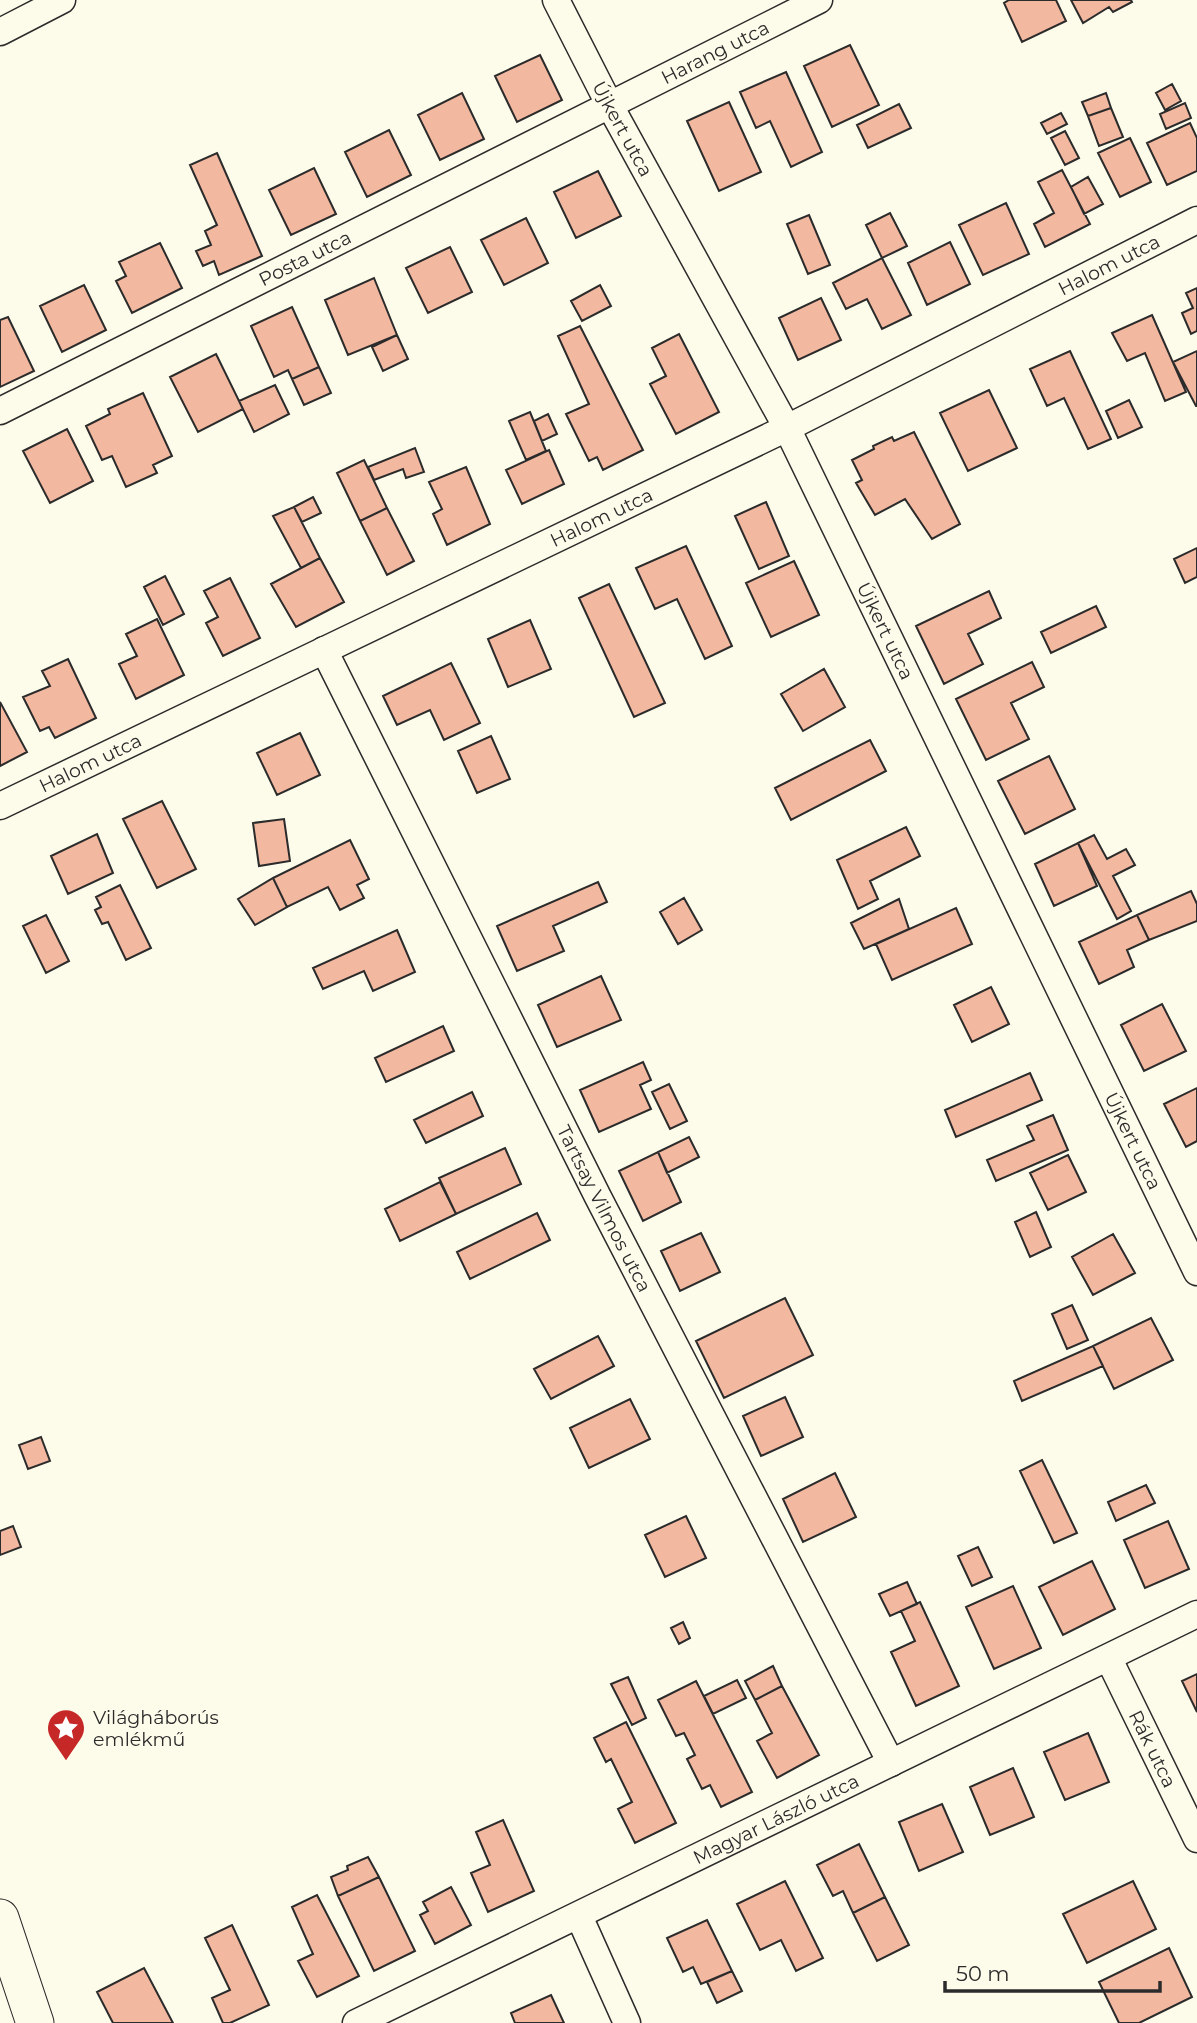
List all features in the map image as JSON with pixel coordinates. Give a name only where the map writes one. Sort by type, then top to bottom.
[{"type":"main road","points":[[0,1919],[35,2023]]},
{"type":"street","points":[[0,32],[62,0]]},
{"type":"street","name":"Újkert utca","points":[[556,0],[609,104],[787,428],[1197,1272]]},
{"type":"street","name":"Harang utca","points":[[609,104],[819,0]]},
{"type":"street","name":"Posta utca","points":[[0,411],[609,104]]},
{"type":"street","name":"Halom utca","points":[[0,806],[787,428],[1197,220]]},
{"type":"street","name":"Tartsay Vilmos utca","points":[[324,650],[597,1197],[891,1763]]},
{"type":"street","name":"Magyar László utca","points":[[356,2023],[1197,1614]]},
{"type":"street","name":"Rák utca","points":[[1108,1659],[1197,1839]]},
{"type":"street","points":[[579,1916],[627,2023]]},
{"type":"building","points":[[1009,0],[1056,0],[1066,21],[1022,42],[1004,3]]},
{"type":"building","points":[[1071,0],[1132,2],[1113,12],[1109,7],[1083,23]]},
{"type":"building","points":[[850,45],[879,105],[832,127],[804,66]]},
{"type":"building","points":[[540,55],[562,100],[517,122],[495,76]]},
{"type":"building","points":[[786,72],[822,152],[791,167],[770,121],[756,128],[740,92]]},
{"type":"building","points":[[1172,84],[1181,101],[1165,110],[1156,93]]},
{"type":"building","points":[[462,93],[484,139],[440,160],[418,115]]},
{"type":"building","points":[[1106,93],[1111,108],[1088,116],[1082,102]]},
{"type":"building","points":[[729,102],[761,172],[719,191],[687,121]]},
{"type":"building","points":[[1185,103],[1191,118],[1166,129],[1160,114]]},
{"type":"building","points":[[899,104],[911,128],[868,148],[857,125]]},
{"type":"building","points":[[1111,108],[1123,137],[1099,146],[1088,116]]},
{"type":"building","points":[[1061,113],[1067,124],[1047,134],[1041,123]]},
{"type":"building","points":[[1190,123],[1197,138],[1197,171],[1167,185],[1147,143]]},
{"type":"building","points":[[389,130],[411,175],[367,197],[345,152]]},
{"type":"building","points":[[1065,131],[1079,158],[1065,165],[1051,138]]},
{"type":"building","points":[[1130,138],[1151,182],[1120,197],[1098,153]]},
{"type":"building","points":[[217,153],[262,256],[219,275],[214,261],[203,266],[196,251],[211,245],[205,231],[217,225],[190,165]]},
{"type":"building","points":[[314,168],[336,214],[291,235],[269,190]]},
{"type":"building","points":[[1062,170],[1090,224],[1045,247],[1034,224],[1054,213],[1038,182]]},
{"type":"building","points":[[598,171],[621,216],[576,238],[554,192]]},
{"type":"building","points":[[1088,177],[1103,204],[1084,214],[1071,187]]},
{"type":"building","points":[[1006,203],[1029,254],[983,275],[959,225]]},
{"type":"building","points":[[890,213],[907,246],[882,258],[866,225]]},
{"type":"building","points":[[809,215],[830,265],[808,274],[787,224]]},
{"type":"building","points":[[526,218],[548,263],[504,285],[481,240]]},
{"type":"building","points":[[950,242],[970,284],[927,305],[908,263]]},
{"type":"building","points":[[160,243],[182,288],[132,313],[116,281],[126,276],[119,262]]},
{"type":"building","points":[[450,247],[472,292],[428,313],[406,268]]},
{"type":"building","points":[[882,258],[911,315],[882,329],[867,299],[846,309],[833,283]]},
{"type":"building","points":[[374,278],[397,335],[348,355],[325,300]]},
{"type":"building","points":[[84,285],[106,330],[62,352],[40,306]]},
{"type":"building","points":[[600,285],[611,306],[582,321],[571,301]]},
{"type":"building","points":[[1197,288],[1197,331],[1191,334],[1182,313],[1193,308],[1186,293]]},
{"type":"building","points":[[821,298],[841,340],[798,360],[779,318]]},
{"type":"building","points":[[292,307],[319,367],[292,379],[288,370],[274,377],[251,326]]},
{"type":"building","points":[[1152,315],[1186,392],[1165,401],[1145,353],[1127,361],[1112,333]]},
{"type":"building","points":[[8,317],[34,371],[0,387],[0,320]]},
{"type":"building","points":[[580,326],[643,450],[603,470],[597,457],[589,461],[566,414],[589,404],[558,336]]},
{"type":"building","points":[[679,334],[719,412],[676,434],[650,384],[666,376],[652,348]]},
{"type":"building","points":[[397,335],[408,359],[383,371],[372,347]]},
{"type":"building","points":[[1070,351],[1111,439],[1088,449],[1064,398],[1047,406],[1030,369]]},
{"type":"building","points":[[1197,351],[1197,406],[1196,406],[1173,362]]},
{"type":"building","points":[[216,354],[243,409],[198,432],[170,377]]},
{"type":"building","points":[[319,367],[331,393],[304,405],[292,379]]},
{"type":"building","points":[[275,385],[289,414],[254,432],[239,401]]},
{"type":"building","points":[[989,390],[1017,448],[968,471],[940,413]]},
{"type":"building","points":[[143,393],[172,456],[153,465],[157,473],[126,487],[112,456],[102,460],[86,426],[110,414],[108,409]]},
{"type":"building","points":[[1129,400],[1142,427],[1118,438],[1106,411]]},
{"type":"building","points":[[530,412],[546,451],[526,460],[509,421]]},
{"type":"building","points":[[548,414],[557,434],[542,441],[534,421]]},
{"type":"building","points":[[67,429],[93,481],[50,503],[23,451]]},
{"type":"building","points":[[914,432],[960,524],[932,539],[905,499],[875,515],[856,483],[862,480],[852,460],[892,437],[894,441]]},
{"type":"building","points":[[415,448],[424,472],[406,478],[403,469],[374,480],[368,467]]},
{"type":"building","points":[[549,450],[564,484],[522,504],[506,470]]},
{"type":"building","points":[[364,460],[387,508],[360,521],[337,473]]},
{"type":"building","points":[[466,467],[490,524],[447,545],[433,514],[442,509],[429,482]]},
{"type":"building","points":[[313,497],[321,513],[302,522],[294,507]]},
{"type":"building","points":[[766,502],[789,556],[759,569],[735,516]]},
{"type":"building","points":[[294,507],[320,558],[301,568],[273,516]]},
{"type":"building","points":[[387,508],[414,561],[387,575],[360,521]]},
{"type":"building","points":[[686,546],[732,646],[705,659],[677,599],[655,609],[636,568]]},
{"type":"building","points":[[1197,548],[1197,577],[1185,583],[1174,559]]},
{"type":"building","points":[[320,558],[344,602],[296,627],[271,584]]},
{"type":"building","points":[[794,561],[819,615],[771,637],[746,583]]},
{"type":"building","points":[[165,576],[184,614],[163,625],[144,587]]},
{"type":"building","points":[[230,578],[260,638],[223,656],[206,623],[218,617],[204,591]]},
{"type":"building","points":[[609,584],[665,703],[634,717],[579,598]]},
{"type":"building","points":[[989,591],[1001,618],[968,634],[983,664],[944,684],[916,626]]},
{"type":"building","points":[[1096,606],[1106,627],[1051,653],[1041,632]]},
{"type":"building","points":[[157,619],[184,675],[136,699],[119,664],[137,656],[126,634]]},
{"type":"building","points":[[530,620],[551,669],[508,687],[488,639]]},
{"type":"building","points":[[68,659],[96,718],[55,738],[49,727],[40,731],[23,697],[50,686],[42,671]]},
{"type":"building","points":[[1032,662],[1044,687],[1011,703],[1029,739],[986,760],[956,699]]},
{"type":"building","points":[[451,663],[480,723],[444,740],[430,710],[397,725],[383,696]]},
{"type":"building","points":[[824,669],[845,707],[803,731],[781,694]]},
{"type":"building","points":[[0,702],[27,752],[0,766]]},
{"type":"building","points":[[300,733],[320,775],[277,795],[257,753]]},
{"type":"building","points":[[491,736],[510,779],[477,793],[458,751]]},
{"type":"building","points":[[870,740],[886,771],[791,820],[775,788]]},
{"type":"building","points":[[1049,756],[1075,809],[1025,834],[998,781]]},
{"type":"building","points":[[162,801],[196,869],[157,888],[123,819]]},
{"type":"building","points":[[284,819],[290,861],[259,866],[253,823]]},
{"type":"building","points":[[906,827],[920,856],[870,881],[878,899],[858,909],[837,860]]},
{"type":"building","points":[[97,834],[113,873],[68,894],[51,856]]},
{"type":"building","points":[[1094,835],[1107,859],[1126,849],[1135,865],[1113,876],[1131,911],[1117,919],[1078,843]]},
{"type":"building","points":[[350,840],[369,879],[357,885],[364,898],[340,910],[328,887],[287,907],[273,878]]},
{"type":"building","points":[[1078,843],[1097,886],[1054,906],[1035,864]]},
{"type":"building","points":[[273,878],[287,907],[255,925],[238,899]]},
{"type":"building","points":[[598,882],[607,902],[553,926],[564,951],[517,971],[497,926]]},
{"type":"building","points":[[120,885],[151,948],[126,960],[108,922],[102,924],[95,910],[101,907],[96,897]]},
{"type":"building","points":[[1191,891],[1197,904],[1197,921],[1149,940],[1137,915]]},
{"type":"building","points":[[684,898],[702,930],[678,944],[660,912]]},
{"type":"building","points":[[899,899],[909,929],[864,949],[851,923]]},
{"type":"building","points":[[956,908],[972,944],[892,980],[876,944]]},
{"type":"building","points":[[46,915],[69,961],[46,973],[23,926]]},
{"type":"building","points":[[1137,915],[1149,940],[1127,950],[1134,967],[1099,984],[1079,942]]},
{"type":"building","points":[[397,930],[415,972],[373,991],[364,971],[323,989],[313,968]]},
{"type":"building","points":[[601,976],[621,1020],[557,1047],[538,1005]]},
{"type":"building","points":[[991,987],[1009,1024],[972,1042],[954,1005]]},
{"type":"building","points":[[1162,1004],[1186,1051],[1144,1071],[1121,1025]]},
{"type":"building","points":[[443,1026],[454,1051],[386,1082],[375,1058]]},
{"type":"building","points":[[643,1062],[651,1080],[640,1085],[651,1109],[599,1132],[580,1090]]},
{"type":"building","points":[[1030,1073],[1042,1100],[956,1137],[945,1110]]},
{"type":"building","points":[[669,1084],[687,1121],[670,1129],[652,1092]]},
{"type":"building","points":[[1197,1088],[1197,1141],[1186,1147],[1164,1104]]},
{"type":"building","points":[[472,1092],[483,1116],[426,1143],[414,1120]]},
{"type":"building","points":[[1053,1115],[1068,1150],[996,1181],[987,1160],[1034,1140],[1027,1126]]},
{"type":"building","points":[[689,1137],[699,1157],[667,1173],[658,1152]]},
{"type":"building","points":[[505,1148],[521,1184],[456,1214],[439,1178]]},
{"type":"building","points":[[658,1152],[681,1202],[643,1221],[619,1171]]},
{"type":"building","points":[[1068,1155],[1086,1192],[1048,1210],[1030,1173]]},
{"type":"building","points":[[440,1182],[456,1214],[400,1241],[385,1209]]},
{"type":"building","points":[[1036,1212],[1051,1247],[1030,1257],[1015,1222]]},
{"type":"building","points":[[537,1213],[550,1240],[470,1279],[457,1252]]},
{"type":"building","points":[[701,1233],[720,1272],[680,1291],[661,1251]]},
{"type":"building","points":[[1113,1234],[1135,1273],[1093,1295],[1072,1257]]},
{"type":"building","points":[[785,1298],[813,1355],[724,1398],[696,1341]]},
{"type":"building","points":[[1072,1305],[1088,1340],[1067,1349],[1052,1314]]},
{"type":"building","points":[[1151,1318],[1173,1360],[1114,1389],[1093,1346]]},
{"type":"building","points":[[598,1336],[614,1366],[551,1399],[534,1369]]},
{"type":"building","points":[[1093,1346],[1103,1366],[1022,1401],[1014,1381]]},
{"type":"building","points":[[785,1397],[803,1437],[761,1456],[743,1416]]},
{"type":"building","points":[[630,1399],[650,1439],[589,1468],[570,1428]]},
{"type":"building","points":[[41,1437],[50,1461],[28,1469],[19,1445]]},
{"type":"building","points":[[1042,1460],[1077,1533],[1054,1543],[1020,1471]]},
{"type":"building","points":[[835,1473],[856,1517],[803,1542],[783,1499]]},
{"type":"building","points":[[1146,1485],[1155,1503],[1116,1521],[1108,1502]]},
{"type":"building","points":[[686,1516],[706,1558],[665,1577],[645,1535]]},
{"type":"building","points":[[1168,1521],[1189,1569],[1145,1588],[1124,1540]]},
{"type":"building","points":[[13,1526],[21,1547],[0,1555],[0,1531]]},
{"type":"building","points":[[978,1547],[992,1577],[972,1586],[958,1556]]},
{"type":"building","points":[[1092,1561],[1115,1609],[1063,1635],[1039,1587]]},
{"type":"building","points":[[907,1582],[917,1604],[890,1616],[879,1594]]},
{"type":"building","points":[[1013,1586],[1041,1648],[994,1669],[966,1607]]},
{"type":"building","points":[[920,1602],[959,1686],[916,1706],[891,1652],[915,1641],[901,1611]]},
{"type":"building","points":[[683,1622],[690,1638],[679,1644],[671,1628]]},
{"type":"building","points":[[773,1666],[782,1686],[755,1700],[745,1681]]},
{"type":"building","points":[[1197,1674],[1197,1712],[1182,1681]]},
{"type":"building","points":[[628,1677],[646,1718],[632,1725],[611,1684]]},
{"type":"building","points":[[737,1680],[746,1698],[713,1714],[704,1696]]},
{"type":"building","points":[[696,1681],[752,1792],[721,1807],[710,1785],[702,1789],[687,1759],[695,1755],[684,1733],[676,1736],[658,1700]]},
{"type":"building","points":[[782,1686],[819,1755],[777,1778],[757,1741],[772,1733],[755,1700]]},
{"type":"building","points":[[626,1722],[676,1823],[635,1843],[618,1809],[632,1802],[611,1759],[606,1762],[594,1738]]},
{"type":"building","points":[[1088,1733],[1109,1782],[1065,1800],[1044,1752]]},
{"type":"building","points":[[1013,1768],[1034,1817],[990,1835],[970,1787]]},
{"type":"building","points":[[942,1804],[963,1852],[919,1871],[899,1822]]},
{"type":"building","points":[[503,1820],[534,1891],[488,1912],[471,1873],[490,1865],[476,1832]]},
{"type":"building","points":[[859,1844],[885,1897],[853,1913],[843,1891],[833,1896],[817,1865]]},
{"type":"building","points":[[368,1857],[379,1877],[338,1896],[331,1877]]},
{"type":"building","points":[[379,1877],[415,1951],[374,1971],[338,1896]]},
{"type":"building","points":[[785,1881],[823,1958],[796,1971],[781,1940],[760,1950],[737,1904]]},
{"type":"building","points":[[1133,1881],[1156,1929],[1087,1963],[1063,1914]]},
{"type":"building","points":[[451,1887],[471,1925],[435,1944],[420,1915],[428,1911],[423,1902]]},
{"type":"building","points":[[317,1895],[359,1976],[317,1997],[298,1961],[313,1954],[292,1907]]},
{"type":"building","points":[[885,1897],[909,1945],[877,1961],[853,1913]]},
{"type":"building","points":[[707,1920],[732,1971],[701,1984],[693,1967],[683,1972],[667,1938]]},
{"type":"building","points":[[232,1925],[269,2005],[230,2023],[223,2023],[212,1998],[230,1990],[205,1938]]},
{"type":"building","points":[[1169,1948],[1192,1997],[1139,2023],[1119,2023],[1099,1982]]},
{"type":"building","points":[[144,1968],[173,2023],[113,2023],[97,1992]]},
{"type":"building","points":[[732,1971],[742,1991],[717,2003],[707,1982]]},
{"type":"building","points":[[551,1995],[564,2023],[515,2023],[511,2013]]},
{"type":"place","name":"Világháborús emlékmű","points":[[66,1762]]}]
